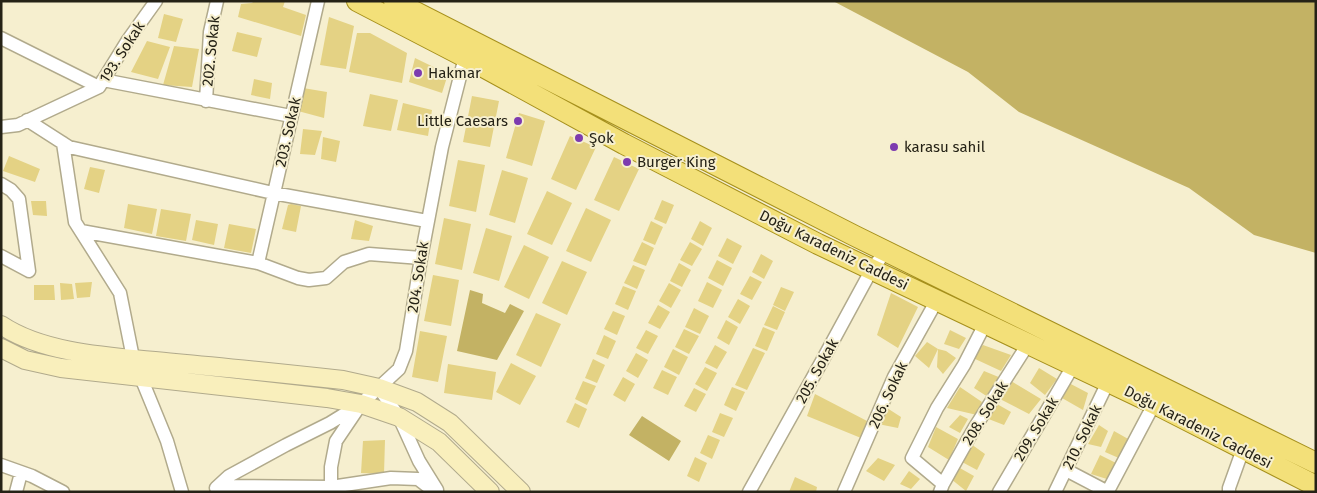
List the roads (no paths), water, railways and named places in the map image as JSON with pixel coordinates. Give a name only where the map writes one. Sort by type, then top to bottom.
[{"type":"main road","name":"Doğu Karadeniz Caddesi","points":[[357,1],[468,49],[886,251],[1316,463]]},
{"type":"main road","name":"Doğu Karadeniz Caddesi","points":[[394,1],[468,49],[631,148],[818,244],[1154,404],[1316,486]]},
{"type":"main road","points":[[1,325],[8,330],[43,345],[91,354],[342,380],[380,388],[417,402],[450,423],[521,492]]},
{"type":"main road","points":[[1,348],[25,360],[62,368],[327,398],[361,404],[399,417],[439,442],[490,492]]},
{"type":"street","name":"193. Sokak","points":[[1,38],[101,84],[128,40],[156,1]]},
{"type":"street","name":"202. Sokak","points":[[206,101],[210,32],[217,1]]},
{"type":"street","name":"203. Sokak","points":[[258,263],[318,1]]},
{"type":"street","name":"204. Sokak","points":[[331,490],[336,441],[361,404],[399,369],[406,351],[427,222],[442,147],[468,49]]},
{"type":"street","points":[[1,127],[18,124],[101,84],[291,116]]},
{"type":"street","points":[[27,120],[69,147],[273,192],[427,222]]},
{"type":"street","points":[[63,143],[75,222],[120,293],[133,358],[167,441],[182,492]]},
{"type":"street","points":[[1,184],[11,190],[19,199],[29,271],[1,256]]},
{"type":"street","points":[[81,231],[258,263],[298,278],[309,280],[326,278],[344,262],[369,254],[421,258]]},
{"type":"street","name":"205. Sokak","points":[[749,492],[872,269],[886,251]]},
{"type":"street","name":"206. Sokak","points":[[844,492],[894,377],[937,300]]},
{"type":"street","points":[[942,488],[912,458],[937,408],[964,365],[985,324]]},
{"type":"street","points":[[1,348],[32,340]]},
{"type":"street","name":"208. Sokak","points":[[942,488],[975,427],[1028,344]]},
{"type":"street","name":"209. Sokak","points":[[999,492],[1073,366]]},
{"type":"street","name":"210. Sokak","points":[[1054,492],[1108,382]]},
{"type":"street","points":[[380,388],[399,417],[419,460],[439,492]]},
{"type":"street","points":[[216,489],[229,476],[330,423],[361,404]]},
{"type":"street","points":[[1066,470],[1108,492],[1154,404]]},
{"type":"street","points":[[1229,492],[1243,449]]},
{"type":"street","points":[[1,465],[32,476],[63,492]]},
{"type":"street","points":[[16,492],[22,473]]},
{"type":"street","points":[[216,489],[331,490],[391,478],[418,480],[435,492]]},
{"type":"place","name":"Hakmar","points":[[418,73]]},
{"type":"place","name":"Little Caesars","points":[[518,121]]},
{"type":"place","name":"Şok","points":[[579,138]]},
{"type":"place","name":"karasu sahil","points":[[894,147]]},
{"type":"place","name":"Burger King","points":[[627,162]]}]
